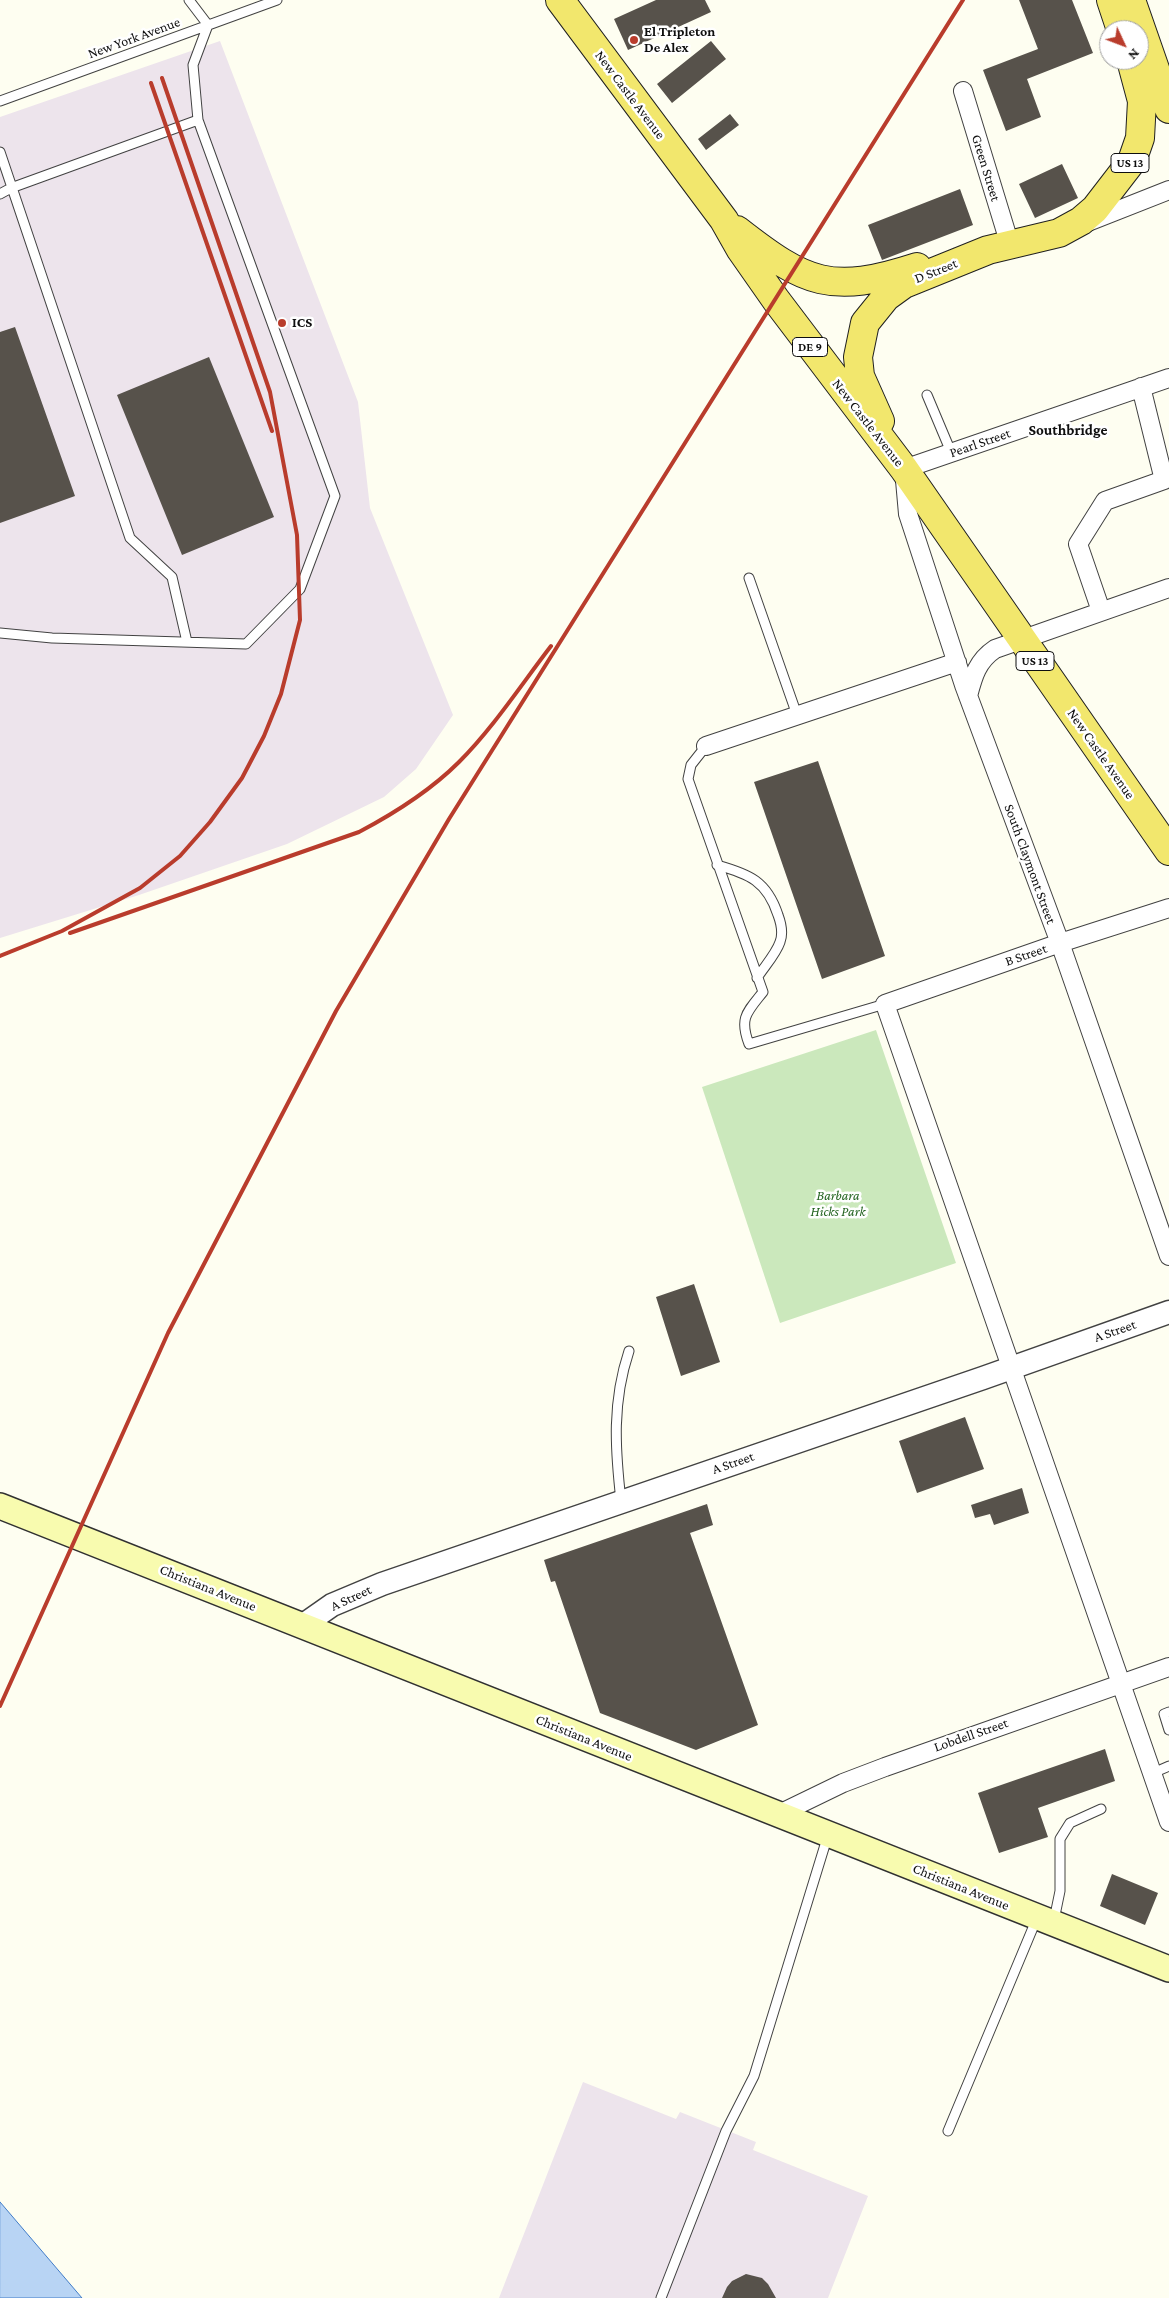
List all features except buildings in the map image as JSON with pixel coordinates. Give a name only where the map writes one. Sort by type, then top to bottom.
[{"type":"main road","points":[[1111,0],[1118,20]]},
{"type":"main road","name":"US 13","points":[[1131,0],[1134,20]]},
{"type":"main road","name":"New Castle Avenue","points":[[572,4],[724,220],[741,250],[776,300],[904,469],[1020,640],[1169,851]]},
{"type":"main road","name":"US 13","points":[[1059,233],[1081,221],[1095,209],[1132,161],[1140,138],[1142,120],[1140,70]]},
{"type":"main road","name":"US 13","points":[[1145,70],[1169,109]]},
{"type":"main road","points":[[724,220],[794,271],[816,279],[844,283],[894,274],[936,260],[999,247]]},
{"type":"main road","name":"D Street","points":[[904,469],[860,376],[858,358],[865,323],[886,297],[904,284],[999,247],[1059,233]]},
{"type":"main road","name":"Christiana Avenue","points":[[0,1506],[1169,1969]]},
{"type":"street","name":"Green Street","points":[[963,91],[999,247]]},
{"type":"street","name":"D Street","points":[[1059,233],[1169,190]]},
{"type":"street","name":"Pearl Street","points":[[904,469],[1169,378]]},
{"type":"street","points":[[1101,611],[1078,544],[1105,501],[1164,480],[1163,451],[1141,387]]},
{"type":"street","name":"South Claymont Street","points":[[904,469],[908,514],[968,696],[1060,943],[1169,1256]]},
{"type":"street","points":[[968,696],[975,671],[988,654],[1020,640],[1169,588]]},
{"type":"street","points":[[706,746],[957,662]]},
{"type":"street","name":"B Street","points":[[885,1004],[1060,943],[1169,908]]},
{"type":"street","points":[[885,1004],[1169,1822]]},
{"type":"street","name":"A Street","points":[[302,1626],[332,1605],[382,1584],[1169,1312]]},
{"type":"street","name":"Lobdell Street","points":[[777,1815],[843,1783],[885,1766],[1169,1667]]},
{"type":"lane","points":[[0,633],[52,638],[246,644],[300,589],[335,496],[198,120],[193,65],[208,25],[189,0]]},
{"type":"lane","name":"New York Avenue","points":[[0,101],[276,0]]},
{"type":"lane","points":[[0,194],[11,188],[198,120]]},
{"type":"lane","points":[[0,152],[130,538],[172,577],[187,642]]},
{"type":"lane","points":[[927,395],[952,452]]},
{"type":"lane","points":[[749,578],[797,715]]},
{"type":"lane","points":[[706,746],[691,765],[688,779],[762,992],[747,1012],[743,1029],[749,1044],[885,1004]]},
{"type":"lane","points":[[717,865],[740,871],[759,882],[772,898],[781,923],[780,942],[757,978]]},
{"type":"lane","points":[[621,1501],[615,1452],[616,1420],[622,1372],[629,1351]]},
{"type":"lane","points":[[1169,1712],[1164,1714],[1169,1730]]},
{"type":"lane","points":[[1152,1773],[1169,1766]]},
{"type":"lane","points":[[948,2131],[1060,1891],[1060,1839],[1070,1823],[1101,1809]]},
{"type":"lane","points":[[661,2298],[726,2131],[754,2076],[828,1835]]},
{"type":"shaded area","points":[[220,41],[358,402],[370,508],[453,715],[416,769],[384,797],[287,844],[139,895],[0,938],[0,117]]},
{"type":"shaded area","points":[[583,2082],[676,2119],[680,2112],[756,2142],[753,2150],[868,2196],[828,2298],[499,2298]]},
{"type":"green space","name":"Barbara Hicks Park","points":[[876,1030],[956,1263],[780,1323],[702,1087]]},
{"type":"water","points":[[0,2202],[82,2298],[0,2298]]},
{"type":"railway","points":[[0,1706],[168,1333],[336,1011],[449,819],[963,0]]},
{"type":"railway","points":[[0,956],[62,931],[140,888],[180,856],[210,822],[242,778],[264,736],[281,694],[300,620],[297,535],[270,392],[162,78]]},
{"type":"railway","points":[[151,83],[272,431]]},
{"type":"railway","points":[[70,933],[359,832],[386,817],[424,792],[459,762],[495,721],[551,646]]},
{"type":"place","name":"El Tripleton De Alex","points":[[634,40]]},
{"type":"place","name":"ICS","points":[[282,323]]},
{"type":"district","name":"Southbridge","points":[[1068,430]]}]
